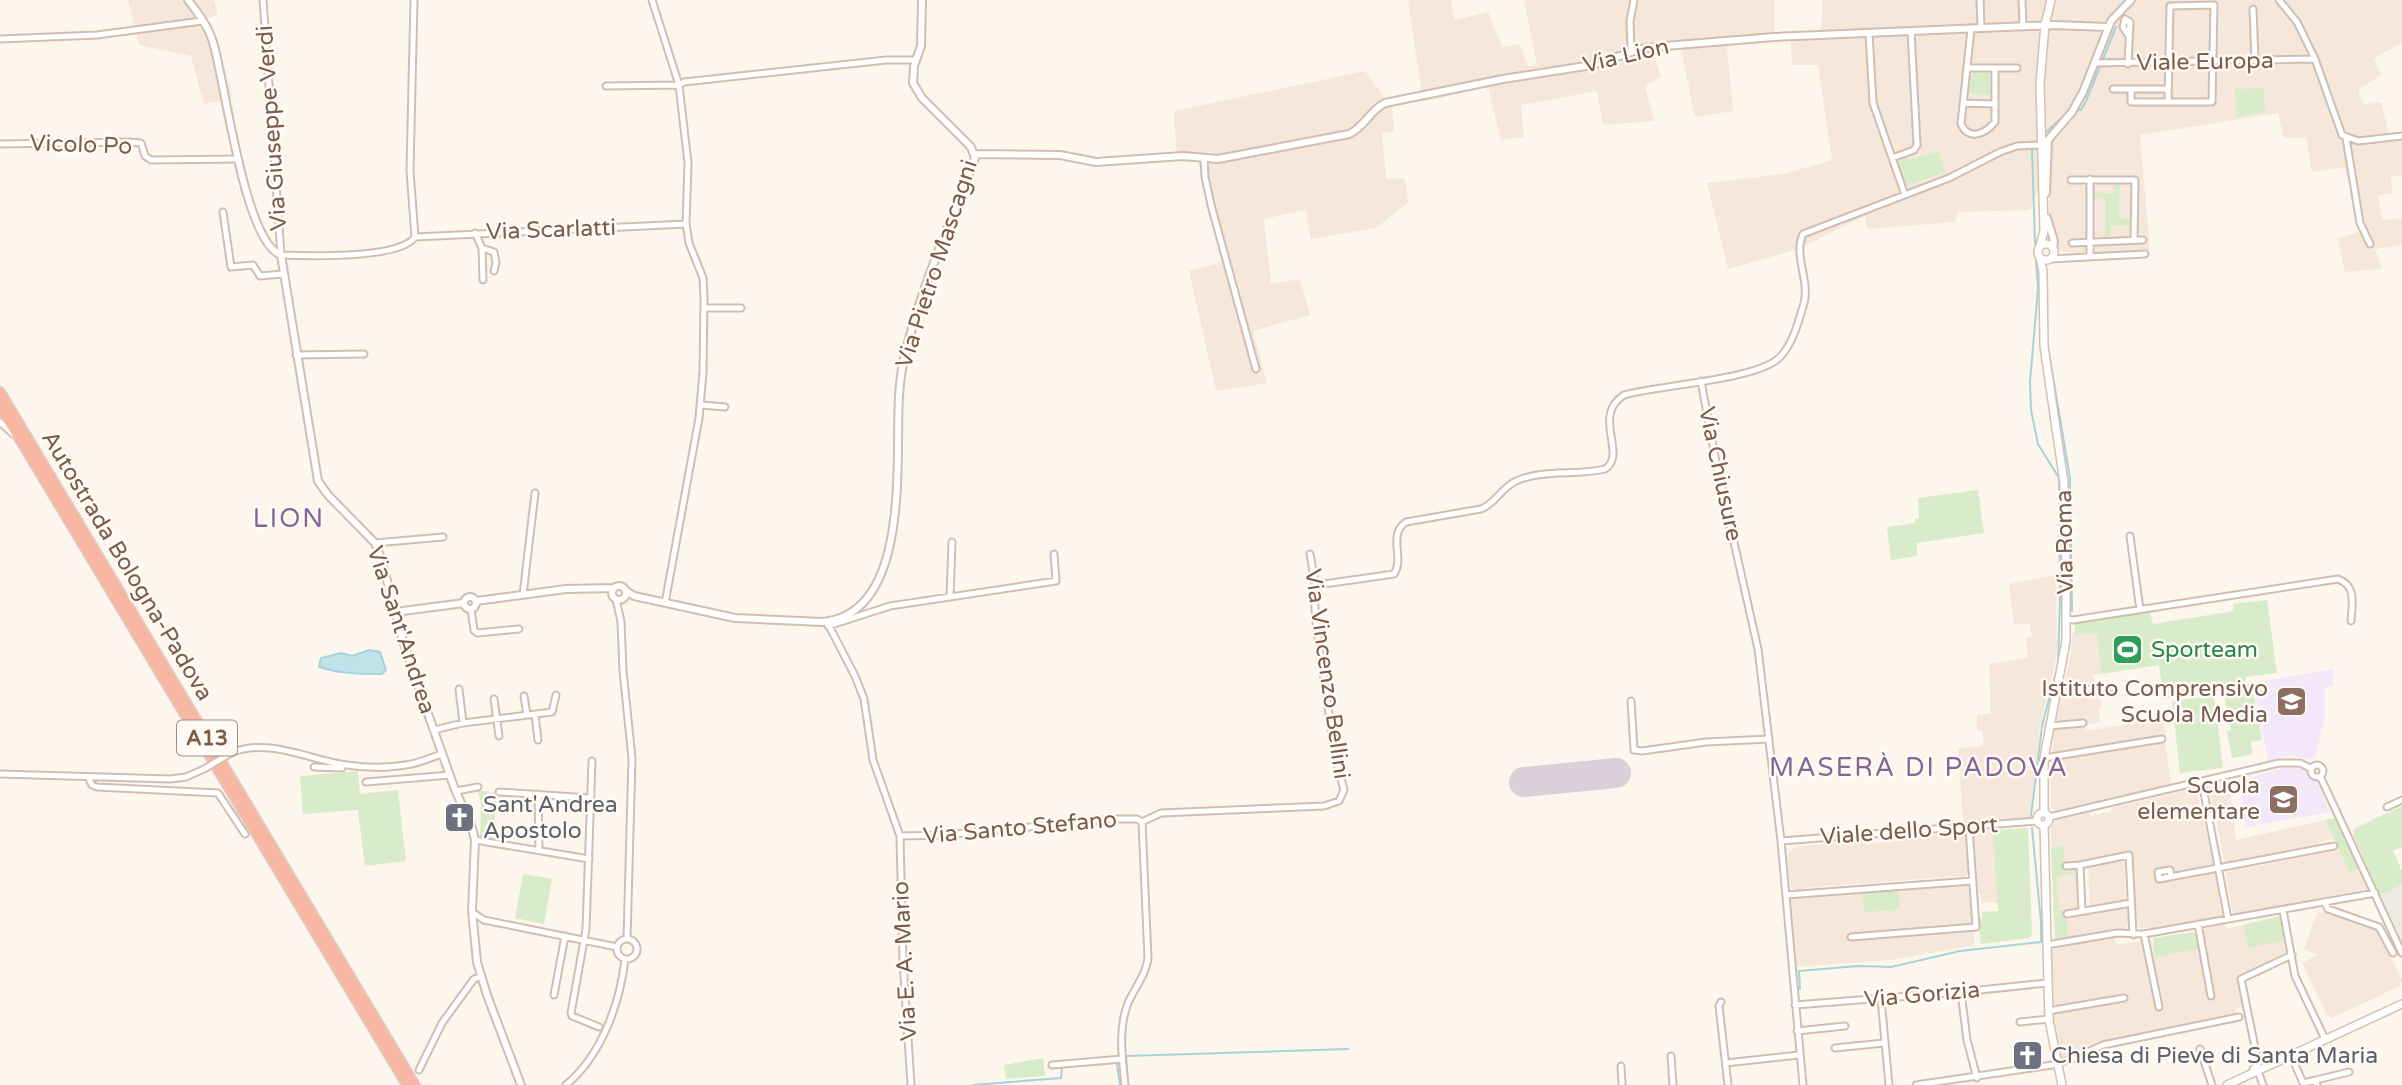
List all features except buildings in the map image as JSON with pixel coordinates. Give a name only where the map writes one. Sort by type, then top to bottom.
[{"type":"highway","name":"Autostrada Bologna-Padova","points":[[0,392],[415,1085]]},
{"type":"highway","name":"Autostrada Bologna-Padova","points":[[0,406],[407,1085]]},
{"type":"main road","points":[[2050,260],[2040,258],[2038,251],[2043,231],[2036,144],[2041,130],[2040,70],[2051,0]]},
{"type":"main road","points":[[2043,231],[2054,255],[2043,271]]},
{"type":"main road","points":[[2040,246],[2053,248]]},
{"type":"main road","name":"Via Roma","points":[[2040,258],[2043,271],[2044,346],[2064,483],[2067,618],[2064,657],[2044,758],[2046,815]]},
{"type":"main road","points":[[2046,815],[2048,823],[2040,823],[2048,1015],[2062,1085]]},
{"type":"main road","points":[[2227,1085],[2402,1004]]},
{"type":"street","points":[[188,0],[212,40],[238,159],[257,223],[271,248],[281,255],[379,253],[410,244],[415,237],[410,171],[414,0]]},
{"type":"street","name":"Via Giuseppe Verdi","points":[[263,0],[281,255]]},
{"type":"street","points":[[652,0],[679,85],[688,163],[686,224],[689,243],[703,278],[704,307],[701,405],[665,603]]},
{"type":"street","name":"Via Pietro Mascagni","points":[[844,619],[869,597],[882,572],[896,507],[899,395],[907,345],[975,154],[915,88],[912,77],[922,46],[922,0]]},
{"type":"street","points":[[1631,52],[1630,21],[1634,0]]},
{"type":"street","points":[[1980,0],[1981,29]]},
{"type":"street","points":[[2022,0],[2023,26]]},
{"type":"street","points":[[2071,257],[2053,248],[2054,241],[2047,218],[2046,145],[2049,137],[2074,108],[2099,64],[2108,27],[2118,12],[2131,0]]},
{"type":"street","points":[[2279,0],[2297,22],[2315,59],[2340,130],[2346,138],[2360,223],[2370,244]]},
{"type":"street","points":[[2131,89],[2131,102],[2168,102],[2212,102],[2214,5],[2170,6],[2168,102]]},
{"type":"street","points":[[2253,9],[2255,61]]},
{"type":"street","points":[[0,39],[97,35],[202,21]]},
{"type":"street","name":"Via Lion","points":[[975,154],[1060,155],[1096,162],[1183,156],[1234,157],[1349,134],[1362,126],[1375,110],[1385,103],[1503,79],[1592,65],[1631,52],[1692,43],[1869,33],[2045,25],[2108,27]]},
{"type":"street","points":[[1971,29],[1961,124],[1966,132],[1975,134],[1986,130],[1995,122],[1995,68]]},
{"type":"street","points":[[1892,158],[1914,150],[1917,145],[1911,31]]},
{"type":"street","points":[[1869,33],[1873,103],[1905,195]]},
{"type":"street","points":[[2128,64],[2129,36]]},
{"type":"street","name":"Viale Europa","points":[[2099,64],[2315,59]]},
{"type":"street","points":[[606,86],[679,85],[684,82],[783,70],[886,60],[916,60]]},
{"type":"street","points":[[1967,68],[2017,68]]},
{"type":"street","points":[[2113,89],[2168,89]]},
{"type":"street","points":[[1963,103],[1995,104]]},
{"type":"street","points":[[2346,138],[2358,141],[2402,136]]},
{"type":"street","name":"Vicolo Po","points":[[0,144],[130,142],[141,143],[145,156],[151,160],[238,159]]},
{"type":"street","name":"Via Chiusure","points":[[1803,1085],[1781,841],[1758,649],[1717,467],[1701,381],[1760,369],[1777,360],[1785,351],[1805,297],[1800,245],[1803,234],[1949,178],[1992,155],[2017,146],[2036,144]]},
{"type":"street","points":[[1204,158],[1211,205],[1256,369]]},
{"type":"street","points":[[2090,179],[2090,257]]},
{"type":"street","points":[[2071,180],[2135,180],[2132,254]]},
{"type":"street","points":[[223,212],[231,267],[253,265],[260,276],[283,274]]},
{"type":"street","name":"Via Scarlatti","points":[[415,237],[686,224]]},
{"type":"street","points":[[475,233],[482,248],[483,280]]},
{"type":"street","points":[[2072,243],[2143,240]]},
{"type":"street","points":[[482,248],[494,252],[494,271]]},
{"type":"street","points":[[2050,260],[2145,254]]},
{"type":"street","name":"Via Sant'Andrea","points":[[281,255],[318,481],[328,495],[375,543],[381,558],[395,612],[434,730],[475,840],[475,919],[480,977],[521,1085]]},
{"type":"street","points":[[704,307],[741,308]]},
{"type":"street","points":[[296,355],[364,354]]},
{"type":"street","points":[[1316,588],[1324,584],[1394,574],[1399,566],[1396,536],[1400,526],[1406,522],[1490,506],[1513,482],[1611,465],[1614,458],[1609,419],[1612,407],[1620,398],[1630,393],[1701,381]]},
{"type":"street","points":[[701,405],[725,407]]},
{"type":"street","points":[[0,422],[20,439]]},
{"type":"street","points":[[523,595],[535,493]]},
{"type":"street","points":[[2130,536],[2140,610]]},
{"type":"street","points":[[375,543],[443,537]]},
{"type":"street","points":[[950,597],[952,542]]},
{"type":"street","name":"Via Pietro Mascagni","points":[[619,595],[735,618],[827,624],[890,606],[1056,581],[1054,554]]},
{"type":"street","name":"Via Vincenzo Bellini","points":[[1142,822],[1160,813],[1324,806],[1334,804],[1342,796],[1344,790],[1335,756],[1316,623],[1316,588],[1310,554]]},
{"type":"street","points":[[2067,618],[2073,620],[2338,579],[2348,584],[2351,590],[2351,621]]},
{"type":"street","points":[[395,612],[464,603],[469,596],[476,601],[577,589],[604,590],[619,595],[632,758],[627,939]]},
{"type":"street","points":[[471,609],[476,605],[476,601]]},
{"type":"street","points":[[464,603],[471,609]]},
{"type":"street","points":[[471,609],[474,630],[477,633],[519,629]]},
{"type":"street","name":"Via Santo Stefano","points":[[827,624],[855,676],[864,699],[873,760],[900,836],[1122,819],[1137,819],[1142,822],[1148,958],[1144,974],[1125,1012],[1122,1059],[1125,1085]]},
{"type":"street","points":[[2057,693],[2113,687]]},
{"type":"street","points":[[459,689],[464,723]]},
{"type":"street","points":[[434,730],[464,723],[552,712],[556,695]]},
{"type":"street","points":[[524,696],[527,715]]},
{"type":"street","points":[[494,699],[499,736]]},
{"type":"street","points":[[1631,701],[1634,750],[1706,742],[1769,739]]},
{"type":"street","points":[[535,715],[538,740]]},
{"type":"street","points":[[2049,726],[2083,723]]},
{"type":"street","points":[[2044,758],[2162,739]]},
{"type":"street","points":[[0,774],[89,779],[179,779],[204,769],[230,753],[248,747],[265,747],[356,766]]},
{"type":"street","points":[[314,767],[413,764],[442,754]]},
{"type":"street","points":[[592,761],[584,940],[571,1015],[599,1027]]},
{"type":"street","points":[[2046,815],[2287,762],[2300,763],[2312,769],[2315,766],[2321,767],[2323,773],[2320,776],[2402,953]]},
{"type":"street","points":[[366,782],[450,775]]},
{"type":"street","points":[[89,779],[92,785],[97,787],[218,793],[245,834]]},
{"type":"street","points":[[2202,782],[2228,919]]},
{"type":"street","points":[[456,791],[478,786]]},
{"type":"street","points":[[499,792],[590,798]]},
{"type":"street","points":[[538,794],[539,850]]},
{"type":"street","points":[[2386,807],[2402,800]]},
{"type":"street","name":"Viale dello Sport","points":[[1781,841],[2040,823]]},
{"type":"street","points":[[1850,937],[1976,927],[1969,828]]},
{"type":"street","name":"Via E. A. Mario","points":[[900,836],[911,1085]]},
{"type":"street","points":[[475,840],[589,859]]},
{"type":"street","points":[[2171,877],[2334,846]]},
{"type":"street","points":[[2066,866],[2080,866],[2129,855],[2133,934]]},
{"type":"street","points":[[2080,866],[2082,911]]},
{"type":"street","points":[[1786,895],[1972,881]]},
{"type":"street","points":[[2047,945],[2117,933],[2144,934],[2375,893]]},
{"type":"street","points":[[2326,902],[2325,907],[2379,927],[2393,954]]},
{"type":"street","points":[[2067,914],[2131,903]]},
{"type":"street","points":[[2283,909],[2295,976],[2325,1039]]},
{"type":"street","points":[[475,919],[617,947]]},
{"type":"street","points":[[2198,924],[2211,996]]},
{"type":"street","points":[[2144,934],[2159,1007]]},
{"type":"street","points":[[554,995],[565,936]]},
{"type":"street","points":[[627,939],[633,941],[637,950],[631,958],[625,959],[618,953],[617,947],[621,941],[627,939]]},
{"type":"street","points":[[2245,1077],[2259,1064],[2241,979],[2292,955]]},
{"type":"street","points":[[566,1085],[584,1068],[599,1044],[614,1006],[625,959]]},
{"type":"street","points":[[419,1070],[442,1023],[474,979],[480,977]]},
{"type":"street","name":"Via Gorizia","points":[[1795,1005],[2048,983]]},
{"type":"street","points":[[1961,992],[1967,1040],[1977,1077]]},
{"type":"street","points":[[2020,1022],[2124,998]]},
{"type":"street","points":[[1881,999],[1889,1085]]},
{"type":"street","points":[[1721,1002],[1719,1006],[1728,1085]]},
{"type":"street","points":[[1918,1085],[2056,1064],[2103,1045],[2239,1017]]},
{"type":"street","points":[[1797,1031],[1845,1026]]},
{"type":"street","points":[[1835,1048],[1884,1043]]},
{"type":"street","points":[[2200,1049],[2212,1085]]},
{"type":"street","points":[[1726,1063],[1799,1055]]},
{"type":"street","points":[[2291,1055],[2303,1083],[2317,1083],[2349,1072]]},
{"type":"street","points":[[1671,1056],[1673,1085]]},
{"type":"street","points":[[1052,1065],[1122,1059]]},
{"type":"street","points":[[1621,1066],[1622,1085]]},
{"type":"street","points":[[2258,1071],[2263,1085]]},
{"type":"shaded area","points":[[128,0],[214,0],[218,15],[208,18],[233,98],[204,104],[191,56],[139,45]]},
{"type":"shaded area","points":[[1408,0],[1451,0],[1454,20],[1488,12],[1502,47],[1520,44],[1528,67],[1537,65],[1524,0],[1774,0],[1775,41],[1727,46],[1733,111],[1695,117],[1681,48],[1653,51],[1661,77],[1645,86],[1654,121],[1603,125],[1597,91],[1521,105],[1524,137],[1501,140],[1488,87],[1423,102]]},
{"type":"shaded area","points":[[1823,0],[2402,0],[2402,43],[2374,58],[2381,75],[2358,90],[2363,105],[2381,102],[2389,134],[2402,133],[2402,175],[2391,177],[2392,193],[2378,195],[2382,220],[2402,218],[2402,245],[2375,249],[2382,269],[2345,272],[2338,238],[2359,232],[2345,167],[2312,172],[2306,137],[2284,138],[2278,113],[2140,135],[2150,251],[2060,251],[2050,226],[2048,165],[2030,210],[1958,212],[1955,222],[1867,229],[1865,216],[1795,250],[1728,269],[1707,183],[1784,174],[1832,160],[1818,65],[1792,65],[1790,32],[1821,32]]},
{"type":"shaded area","points":[[1365,71],[1392,107],[1394,131],[1382,133],[1386,179],[1404,178],[1409,202],[1376,228],[1311,239],[1305,210],[1264,219],[1271,284],[1300,279],[1310,315],[1253,331],[1267,383],[1216,391],[1189,271],[1222,262],[1198,162],[1177,161],[1174,111]]},
{"type":"shaded area","points":[[2056,575],[2057,654],[2040,728],[2030,818],[1963,822],[1958,748],[1983,746],[1983,731],[1977,730],[1977,715],[1991,713],[1989,664],[2028,658],[2026,638],[2032,636],[2030,624],[2014,624],[2009,584]]},
{"type":"shaded area","points":[[2075,631],[2075,635],[2098,634],[2101,674],[2093,675],[2103,708],[2099,709],[2100,722],[2085,725],[2085,731],[2163,719],[2166,736],[2052,754],[2054,728]]},
{"type":"shaded area","name":"Istituto Comprensivo Scuola Media","points":[[2334,669],[2333,686],[2325,687],[2325,717],[2315,757],[2310,760],[2291,755],[2268,761],[2253,683]]},
{"type":"shaded area","points":[[2165,742],[2171,785],[2066,808],[2051,808],[2050,761]]},
{"type":"shaded area","name":"Scuola elementare","points":[[2289,766],[2306,769],[2316,779],[2330,812],[2246,827],[2240,803],[2243,803],[2241,795],[2251,792],[2245,779]]},
{"type":"shaded area","points":[[2229,781],[2236,840],[2325,820],[2334,839],[2318,842],[2318,847],[2225,863],[2209,787],[2211,784]]},
{"type":"shaded area","points":[[2196,788],[2213,859],[2222,916],[2143,929],[2135,921],[2133,852],[2065,865],[2064,845],[2051,848],[2051,825],[2057,820],[2112,811],[2112,808]]},
{"type":"shaded area","points":[[1994,830],[2000,902],[1982,903],[1981,894],[1976,894],[1972,836],[1975,832]]},
{"type":"shaded area","points":[[1962,833],[1966,835],[1968,872],[1965,877],[1804,888],[1795,891],[1791,887],[1787,856],[1794,847],[1863,840],[1864,844],[1896,841],[1896,838]]},
{"type":"shaded area","points":[[2340,850],[2350,872],[2360,869],[2367,889],[2236,914],[2232,911],[2226,872]]},
{"type":"shaded area","points":[[2124,860],[2126,901],[2090,908],[2088,867]]},
{"type":"shaded area","points":[[2077,873],[2079,908],[2059,911],[2057,877]]},
{"type":"shaded area","points":[[1966,884],[1975,945],[1891,960],[1794,967],[1790,901],[1795,897]]},
{"type":"shaded area","points":[[2402,885],[2402,942],[2380,895]]},
{"type":"shaded area","points":[[2128,908],[2129,923],[2126,929],[2068,939],[2067,919]]},
{"type":"shaded area","points":[[2327,911],[2378,929],[2402,980],[2400,986],[2332,1018],[2326,1014],[2302,963],[2318,955],[2304,949],[2317,913]]},
{"type":"shaded area","points":[[2225,924],[2226,929],[2243,925],[2248,947],[2285,939],[2288,949],[2279,959],[2239,979],[2243,1007],[2236,1008],[2236,1014],[2105,1042],[2061,1060],[2052,1013],[2054,948],[2114,937],[2116,945],[2151,939],[2155,958],[2198,949],[2196,934],[2203,933],[2206,928]]},
{"type":"green space","points":[[1975,72],[1990,73],[1991,95],[1968,94],[1970,76]]},
{"type":"green space","points":[[2264,88],[2265,112],[2237,117],[2235,89]]},
{"type":"green space","points":[[1939,151],[1946,174],[1909,185],[1899,170],[1899,159],[1906,157],[1908,160]]},
{"type":"green space","points":[[2114,181],[2120,181],[2119,218],[2134,219],[2133,225],[2111,225],[2110,238],[2105,238],[2105,198],[2091,198],[2091,193],[2114,193]]},
{"type":"green space","points":[[1978,490],[1984,533],[1917,543],[1917,556],[1891,560],[1887,527],[1915,523],[1915,519],[1919,518],[1918,498]]},
{"type":"green space","points":[[2267,600],[2277,673],[2245,677],[2246,686],[2252,685],[2262,740],[2250,742],[2253,754],[2232,758],[2227,731],[2231,730],[2223,690],[2216,691],[2215,687],[2174,693],[2174,697],[2164,699],[2159,665],[2101,674],[2097,634],[2075,635],[2075,623],[2150,612],[2153,624],[2234,611],[2233,604]]},
{"type":"green space","points":[[2214,696],[2223,768],[2180,773],[2172,701]]},
{"type":"green space","points":[[358,771],[360,794],[398,790],[406,861],[365,866],[358,810],[303,814],[300,776]]},
{"type":"green space","points":[[478,790],[497,793],[493,838],[480,837],[481,804]]},
{"type":"green space","points":[[2402,806],[2402,847],[2393,851],[2402,871],[2402,885],[2380,895],[2353,835],[2354,829]]},
{"type":"green space","points":[[2337,818],[2360,869],[2350,872],[2325,820]]},
{"type":"green space","points":[[2028,828],[2032,934],[2029,938],[1981,944],[1978,919],[1982,918],[1982,912],[1998,911],[1993,830]]},
{"type":"green space","points":[[2064,845],[2065,871],[2077,869],[2077,873],[2057,877],[2059,911],[2079,908],[2079,911],[2067,914],[2068,939],[2055,941],[2051,848]]},
{"type":"green space","points":[[523,874],[552,879],[544,924],[515,918]]},
{"type":"green space","points":[[1898,889],[1900,910],[1864,912],[1862,892]]},
{"type":"green space","points":[[2280,916],[2284,940],[2248,948],[2243,925]]},
{"type":"green space","points":[[2193,932],[2196,934],[2198,949],[2154,958],[2153,938]]},
{"type":"green space","points":[[1043,1058],[1045,1076],[1006,1079],[1004,1065]]},
{"type":"water","points":[[369,650],[380,652],[386,670],[382,674],[358,674],[319,667],[321,658],[341,653],[352,656]]},
{"type":"waterway","points":[[2075,110],[2081,110],[2086,101],[2116,27]]},
{"type":"waterway","points":[[2045,133],[2069,111]]},
{"type":"waterway","points":[[2032,148],[2035,244]]},
{"type":"waterway","points":[[2036,261],[2038,288],[2030,382],[2031,410],[2038,444],[2059,478],[2058,667]]},
{"type":"waterway","points":[[2048,347],[2070,478],[2072,611]]},
{"type":"waterway","points":[[2031,816],[2042,726],[2056,673]]},
{"type":"waterway","points":[[1800,989],[1799,971],[1858,966],[1891,967],[1960,951],[2041,942],[2032,828]]},
{"type":"waterway","points":[[1128,1085],[1126,1056],[1348,1049]]},
{"type":"waterway","points":[[1113,1062],[1117,1064],[1120,1085]]},
{"type":"waterway","points":[[973,1085],[1061,1078],[1062,1066]]},
{"type":"runway","points":[[1524,782],[1616,773]]},
{"type":"place","name":"Sporteam","points":[[2128,650]]},
{"type":"place","name":"Istituto Comprensivo Scuola Media","points":[[2291,702]]},
{"type":"place","name":"Scuola elementare","points":[[2283,799]]},
{"type":"place","name":"Sant'Andrea Apostolo","points":[[460,818]]},
{"type":"place","name":"Chiesa di Pieve di Santa Maria","points":[[2028,1056]]},
{"type":"district","name":"LION","points":[[289,518]]},
{"type":"district","name":"MASERÀ DI PADOVA","points":[[1919,767]]}]
